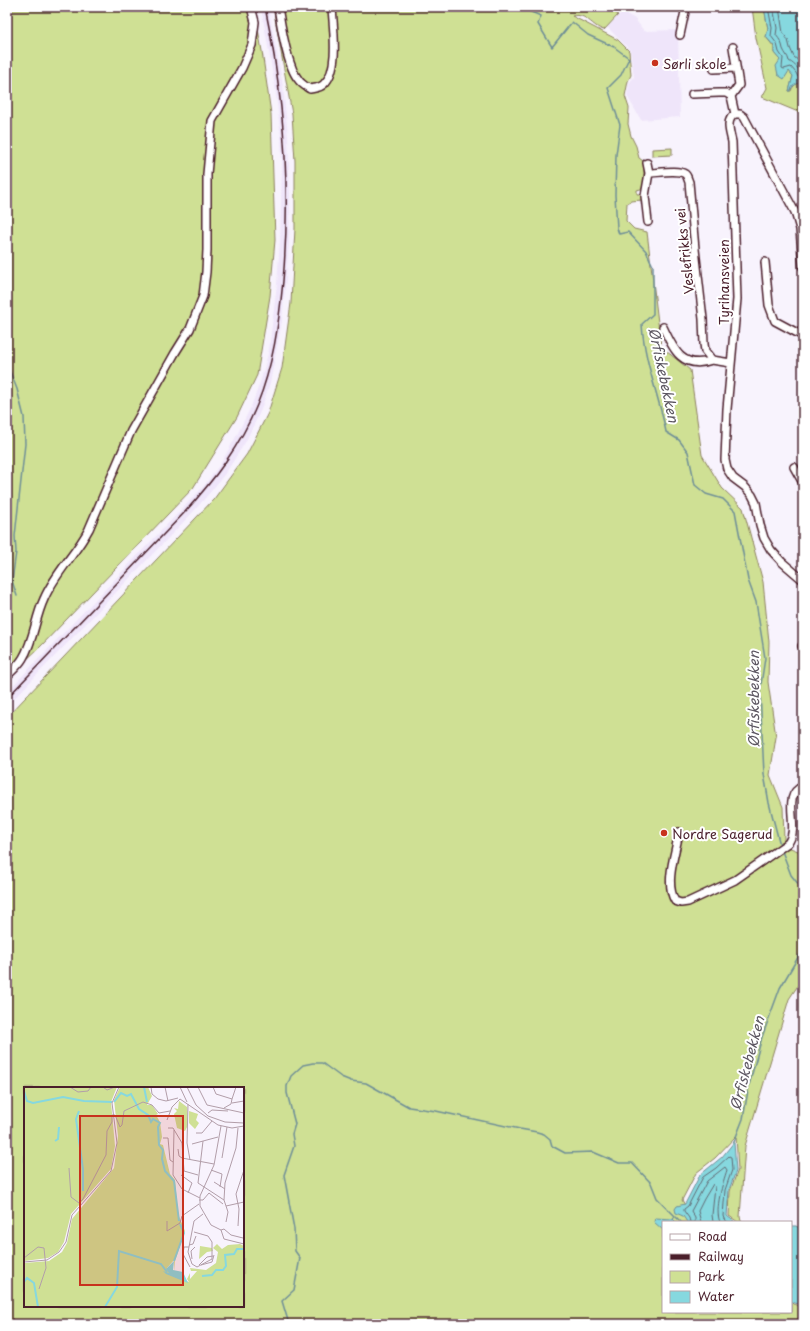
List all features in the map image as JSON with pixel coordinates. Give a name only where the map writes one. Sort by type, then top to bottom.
[{"type":"street","points":[[7,676],[24,657],[30,644],[43,599],[60,571],[82,543],[90,529],[131,431],[190,329],[198,310],[203,296],[206,272],[207,174],[212,121],[242,68],[252,45],[255,22],[251,7]]},
{"type":"street","points":[[278,7],[288,54],[293,69],[302,85],[310,89],[322,86],[326,83],[331,72],[333,61],[332,7]]},
{"type":"street","points":[[680,35],[686,7]]},
{"type":"street","points":[[731,96],[739,85],[735,68],[733,47]]},
{"type":"street","points":[[714,69],[735,68]]},
{"type":"street","points":[[692,94],[726,93],[731,96],[735,114],[740,114],[744,117],[796,212],[800,230],[803,267]]},
{"type":"street","name":"Tyrihansveien","points":[[735,114],[730,118],[729,122],[732,142],[737,299],[725,454],[727,469],[733,478],[745,486],[756,503],[762,532],[771,550],[782,562],[803,580]]},
{"type":"street","points":[[647,163],[649,173],[645,196],[648,222]]},
{"type":"street","name":"Veslefrikks vei","points":[[649,173],[684,173],[689,182],[705,351],[712,360]]},
{"type":"street","points":[[765,262],[769,305],[775,320],[803,336]]},
{"type":"street","points":[[663,327],[670,342],[680,356],[687,361],[704,363],[712,360],[731,363]]},
{"type":"street","points":[[794,467],[800,473],[803,483]]},
{"type":"street","points":[[679,832],[673,861],[671,890],[675,901],[681,903],[688,902],[735,880],[788,843],[793,831],[792,798],[797,790],[803,786]]},
{"type":"shaded area","points":[[261,7],[268,7],[283,86],[288,136],[290,198],[289,243],[282,321],[270,383],[260,412],[246,441],[227,471],[213,489],[194,511],[7,706],[7,692],[204,486],[221,463],[237,435],[251,407],[261,380],[269,350],[277,284],[280,241],[282,164],[281,137],[275,86]]},
{"type":"shaded area","name":"Sørli skole","points":[[618,15],[628,15],[635,19],[644,31],[678,30],[680,117],[641,120],[627,96],[629,83],[634,77],[630,50],[607,27]]},
{"type":"green space","points":[[7,7],[254,7],[271,114],[275,240],[270,296],[257,375],[237,417],[193,488],[40,647],[7,678]]},
{"type":"green space","points":[[273,7],[545,7],[555,11],[551,7],[608,7],[618,15],[604,30],[581,16],[572,16],[618,40],[629,51],[631,75],[628,81],[625,96],[629,108],[628,124],[639,158],[643,161],[644,188],[637,190],[637,194],[642,194],[642,200],[627,203],[626,221],[634,229],[647,232],[661,347],[690,370],[702,455],[722,488],[743,508],[763,582],[769,642],[768,682],[776,737],[770,775],[783,807],[784,840],[788,847],[803,853],[803,978],[789,999],[745,1146],[740,1217],[742,1221],[736,1221],[729,1216],[730,1191],[738,1170],[736,1136],[715,1158],[696,1173],[682,1200],[694,1221],[662,1221],[662,1313],[792,1313],[792,1303],[803,1307],[803,1324],[7,1324],[7,717],[214,499],[247,454],[268,413],[282,368],[291,303],[295,229],[295,161],[292,114]]},
{"type":"green space","points":[[752,7],[764,7],[768,29],[766,37],[774,47],[774,53],[780,60],[778,75],[785,75],[789,71],[793,76],[789,91],[791,91],[796,84],[803,81],[803,114],[762,97],[767,88],[756,38]]},
{"type":"green space","points":[[672,148],[672,155],[652,156],[652,149]]},
{"type":"water","points":[[764,7],[801,7],[803,12],[803,81],[793,86],[790,91],[793,76],[789,71],[784,79],[778,75],[776,66],[780,60],[774,53],[774,46],[766,37],[768,29]]},
{"type":"water","points":[[734,1142],[736,1171],[729,1190],[727,1216],[734,1221],[686,1221],[683,1216],[676,1213],[675,1209],[677,1206],[685,1204],[700,1175],[722,1157]]},
{"type":"water","points":[[655,1218],[673,1219],[675,1221],[662,1221],[662,1229],[654,1222]]},
{"type":"water","points":[[792,1226],[796,1226],[803,1230],[803,1305],[792,1302]]},
{"type":"waterway","name":"Ørfiskebekken","points":[[528,7],[526,10],[541,16],[538,24],[552,47],[572,22],[588,35],[614,47],[629,58],[621,75],[608,88],[620,125],[616,155],[615,195],[617,228],[619,234],[628,232],[646,251],[653,266],[653,314],[642,324],[643,338],[666,432],[679,440],[688,452],[695,485],[706,494],[723,499],[735,511],[748,580],[756,602],[765,658],[760,691],[764,774],[769,803],[780,845]]},
{"type":"waterway","points":[[7,364],[17,389],[24,417],[25,444],[15,536],[16,552],[12,581],[17,596]]},
{"type":"waterway","name":"Ørfiskebekken","points":[[782,851],[791,875],[803,890]]},
{"type":"waterway","name":"Ørfiskebekken","points":[[734,1142],[743,1119],[749,1085],[762,1037],[780,988],[803,949]]},
{"type":"waterway","points":[[289,1324],[282,1301],[294,1290],[300,1258],[295,1251],[294,1229],[284,1175],[294,1146],[292,1134],[295,1124],[287,1093],[287,1086],[291,1076],[303,1065],[322,1063],[341,1077],[351,1081],[366,1083],[409,1107],[436,1111],[537,1132],[544,1134],[550,1139],[552,1146],[565,1153],[593,1152],[619,1163],[632,1163],[651,1183],[657,1198],[680,1221]]},
{"type":"railway","points":[[7,698],[184,513],[206,488],[243,435],[263,390],[271,360],[280,313],[286,212],[286,178],[281,109],[272,41],[265,7]]},
{"type":"place","name":"Sørli skole","points":[[655,63]]},
{"type":"place","name":"Nordre Sagerud","points":[[664,833]]}]
